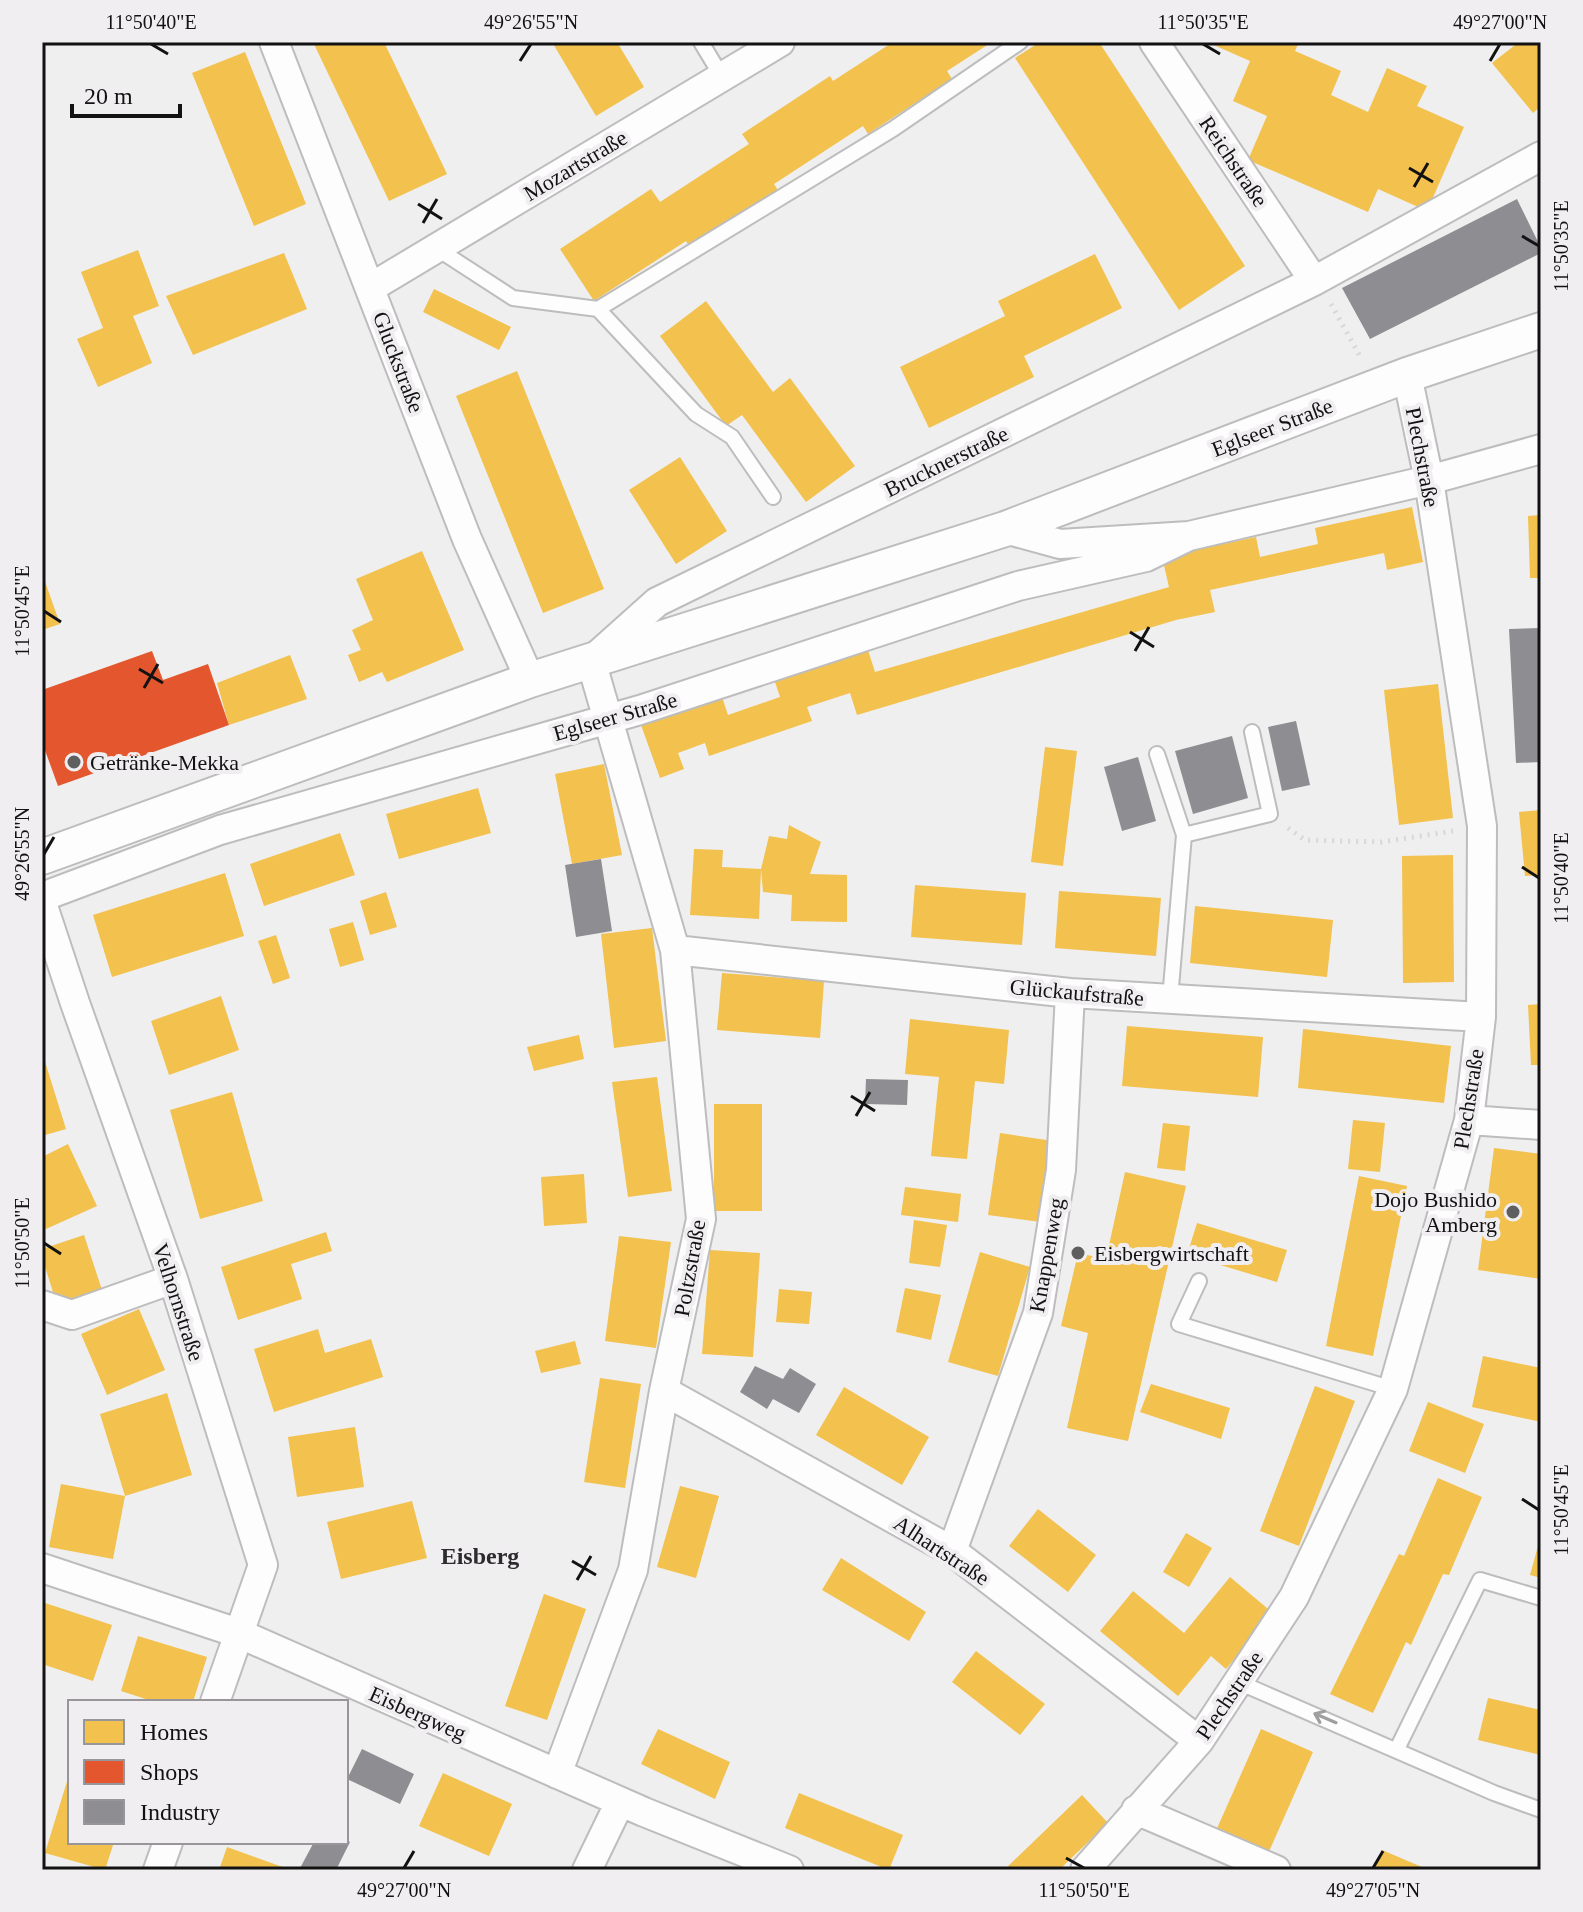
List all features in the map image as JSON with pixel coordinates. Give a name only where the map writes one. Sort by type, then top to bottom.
[{"type":"street","name":"Gluckstraße","points":[[274,42],[467,539],[530,680]]},
{"type":"street","name":"Mozartstraße","points":[[370,288],[780,42]]},
{"type":"street","name":"Reichstraße","points":[[1154,42],[1314,281]]},
{"type":"street","name":"Brucknerstraße","points":[[591,661],[657,602],[1314,281],[1541,156]]},
{"type":"street","name":"Eglseer Straße","points":[[42,857],[530,680],[1005,529],[1407,375],[1541,330]]},
{"type":"street","name":"Plechstraße","points":[[1085,1870],[1199,1741],[1294,1597],[1393,1389],[1469,1120],[1481,1017],[1482,826],[1429,480],[1407,375]]},
{"type":"street","name":"Eglseer Straße","points":[[1005,529],[1060,544],[1189,536],[1429,480],[1541,449]]},
{"type":"street","name":"Eglseer Straße","points":[[42,900],[220,830],[608,719],[1018,586],[1146,557],[1189,536]]},
{"type":"street","name":"Poltzstraße","points":[[557,1774],[633,1570],[664,1391],[701,1219],[675,950],[591,661]]},
{"type":"street","name":"Velhornstraße","points":[[42,900],[75,1003],[173,1279],[263,1565],[216,1700]]},
{"type":"street","name":"Glückaufstraße","points":[[675,950],[1070,993],[1481,1017]]},
{"type":"street","name":"Knappenweg","points":[[952,1551],[1038,1313],[1061,1170],[1070,993]]},
{"type":"street","points":[[1469,1120],[1541,1125]]},
{"type":"street","points":[[42,1305],[72,1315],[173,1279]]},
{"type":"street","name":"Alhartstraße","points":[[664,1391],[952,1551],[1199,1741]]},
{"type":"street","name":"Eisbergweg","points":[[42,1568],[238,1633],[620,1802],[789,1870]]},
{"type":"street","points":[[587,1870],[620,1802]]},
{"type":"street","points":[[1136,1810],[1276,1870]]},
{"type":"street","points":[[158,1870],[167,1844]]},
{"type":"lane","points":[[701,42],[722,77]]},
{"type":"lane","points":[[436,248],[513,298],[598,309],[893,129],[1020,42]]},
{"type":"lane","points":[[598,309],[696,414],[732,437],[773,497]]},
{"type":"lane","points":[[1184,835],[1270,814],[1252,732]]},
{"type":"lane","points":[[1157,754],[1184,835],[1170,999]]},
{"type":"lane","points":[[1199,1281],[1179,1324],[1393,1389]]},
{"type":"lane","points":[[1397,1749],[1480,1580],[1541,1598]]},
{"type":"lane","points":[[1238,1682],[1494,1793],[1541,1810]]},
{"type":"path","points":[[1332,304],[1363,361]]},
{"type":"path","points":[[1270,814],[1305,840],[1382,842],[1482,826]]},
{"type":"building: Homes","points":[[313,42],[384,42],[447,174],[389,201]]},
{"type":"building: Homes","points":[[552,42],[617,42],[644,87],[596,116]]},
{"type":"building: Homes","points":[[893,42],[992,42],[947,71],[952,79],[868,134],[863,126],[774,184],[779,192],[691,250],[686,241],[594,301],[560,249],[651,189],[660,202],[749,144],[742,134],[830,76],[833,81]]},
{"type":"building: Homes","points":[[1040,42],[1099,42],[1245,266],[1179,310],[1015,58]]},
{"type":"building: Homes","points":[[1207,42],[1299,42],[1295,51],[1341,71],[1331,95],[1368,112],[1387,68],[1427,86],[1417,106],[1464,127],[1427,211],[1378,189],[1368,212],[1248,160],[1267,116],[1233,101],[1250,61]]},
{"type":"building: Homes","points":[[1519,42],[1541,42],[1541,106],[1533,113],[1492,63]]},
{"type":"building: Homes","points":[[245,52],[306,204],[254,226],[192,73]]},
{"type":"building: Homes","points":[[138,250],[159,306],[133,316],[152,363],[98,387],[77,339],[103,328],[81,272]]},
{"type":"building: Homes","points":[[284,253],[307,309],[193,355],[166,296]]},
{"type":"building: Homes","points":[[1095,254],[1122,308],[1024,356],[1034,377],[929,428],[900,367],[1005,316],[998,301]]},
{"type":"building: Homes","points":[[434,289],[511,327],[499,350],[423,312]]},
{"type":"building: Homes","points":[[706,301],[773,392],[790,378],[855,466],[806,502],[742,415],[726,426],[660,336]]},
{"type":"building: Homes","points":[[517,371],[604,589],[543,613],[456,396]]},
{"type":"building: Homes","points":[[680,457],[727,531],[676,564],[629,490]]},
{"type":"building: Homes","points":[[1412,507],[1423,562],[1387,570],[1384,553],[1210,590],[1215,612],[1176,620],[857,715],[850,693],[807,707],[812,721],[709,756],[705,743],[678,753],[684,769],[660,778],[641,725],[722,697],[728,715],[780,697],[774,679],[867,647],[875,672],[1169,587],[1162,557],[1256,537],[1260,557],[1318,544],[1315,528]]},
{"type":"building: Homes","points":[[1541,515],[1541,578],[1530,578],[1528,516]]},
{"type":"building: Homes","points":[[422,551],[464,650],[387,682],[382,672],[359,682],[348,655],[361,650],[352,630],[373,620],[356,579]]},
{"type":"building: Homes","points":[[42,573],[60,624],[42,630]]},
{"type":"building: Homes","points":[[290,655],[307,699],[229,725],[217,683]]},
{"type":"building: Homes","points":[[1438,684],[1453,818],[1399,825],[1384,690]]},
{"type":"building: Homes","points":[[1045,747],[1077,751],[1063,866],[1031,862]]},
{"type":"building: Homes","points":[[604,764],[622,855],[572,864],[555,774]]},
{"type":"building: Homes","points":[[478,788],[491,833],[399,859],[386,814]]},
{"type":"building: Homes","points":[[1541,810],[1541,875],[1525,876],[1519,812]]},
{"type":"building: Homes","points":[[789,825],[821,842],[810,874],[847,875],[847,922],[791,921],[792,895],[763,892],[761,869],[769,836],[787,839]]},
{"type":"building: Homes","points":[[340,833],[355,875],[264,906],[250,864]]},
{"type":"building: Homes","points":[[694,849],[723,850],[722,867],[761,869],[759,919],[690,915]]},
{"type":"building: Homes","points":[[1453,855],[1454,982],[1403,983],[1402,856]]},
{"type":"building: Homes","points":[[225,873],[244,936],[112,977],[93,915]]},
{"type":"building: Homes","points":[[915,885],[1026,893],[1022,945],[911,937]]},
{"type":"building: Homes","points":[[1059,891],[1161,898],[1156,956],[1055,948]]},
{"type":"building: Homes","points":[[386,892],[397,927],[370,935],[360,901]]},
{"type":"building: Homes","points":[[1195,906],[1333,920],[1327,977],[1190,963]]},
{"type":"building: Homes","points":[[353,922],[364,960],[340,967],[329,929]]},
{"type":"building: Homes","points":[[652,928],[666,1041],[614,1048],[601,934]]},
{"type":"building: Homes","points":[[276,935],[290,978],[273,984],[258,941]]},
{"type":"building: Homes","points":[[722,973],[824,981],[820,1038],[717,1030]]},
{"type":"building: Homes","points":[[221,996],[239,1050],[169,1075],[151,1021]]},
{"type":"building: Homes","points":[[1541,1004],[1541,1065],[1531,1065],[1528,1005]]},
{"type":"building: Homes","points":[[910,1019],[1009,1030],[1004,1084],[975,1081],[967,1159],[931,1156],[939,1077],[905,1074]]},
{"type":"building: Homes","points":[[1127,1026],[1263,1037],[1258,1097],[1122,1086]]},
{"type":"building: Homes","points":[[1303,1029],[1451,1046],[1444,1103],[1298,1088]]},
{"type":"building: Homes","points":[[579,1035],[584,1059],[534,1071],[527,1047]]},
{"type":"building: Homes","points":[[42,1052],[66,1129],[42,1136]]},
{"type":"building: Homes","points":[[657,1077],[672,1191],[628,1197],[612,1082]]},
{"type":"building: Homes","points":[[232,1092],[263,1201],[200,1219],[170,1110]]},
{"type":"building: Homes","points":[[714,1104],[762,1104],[762,1211],[714,1211]]},
{"type":"building: Homes","points":[[1353,1120],[1385,1123],[1380,1172],[1348,1169]]},
{"type":"building: Homes","points":[[1163,1123],[1190,1126],[1185,1171],[1157,1168]]},
{"type":"building: Homes","points":[[1000,1133],[1053,1141],[1041,1222],[988,1215]]},
{"type":"building: Homes","points":[[68,1144],[97,1206],[46,1229],[42,1220],[42,1157]]},
{"type":"building: Homes","name":"Dojo Bushido Amberg","points":[[1494,1148],[1541,1154],[1541,1279],[1478,1270]]},
{"type":"building: Homes","points":[[1125,1172],[1186,1186],[1128,1441],[1067,1428],[1088,1333],[1061,1326],[1078,1253],[1106,1259]]},
{"type":"building: Homes","points":[[584,1174],[587,1223],[544,1226],[541,1177]]},
{"type":"building: Homes","points":[[1359,1176],[1407,1186],[1373,1356],[1326,1346]]},
{"type":"building: Homes","points":[[905,1187],[961,1194],[958,1222],[901,1215]]},
{"type":"building: Homes","points":[[914,1220],[947,1225],[940,1267],[909,1263]]},
{"type":"building: Homes","points":[[1197,1223],[1287,1250],[1277,1282],[1187,1255]]},
{"type":"building: Homes","points":[[326,1232],[332,1251],[291,1264],[302,1299],[238,1320],[221,1267]]},
{"type":"building: Homes","points":[[84,1235],[102,1290],[57,1305],[42,1249]]},
{"type":"building: Homes","points":[[619,1236],[671,1242],[656,1348],[605,1341]]},
{"type":"building: Homes","points":[[710,1250],[760,1253],[753,1357],[702,1354]]},
{"type":"building: Homes","points":[[980,1252],[1030,1267],[998,1376],[948,1362]]},
{"type":"building: Homes","points":[[905,1288],[941,1295],[931,1340],[896,1332]]},
{"type":"building: Homes","points":[[779,1289],[812,1292],[809,1324],[776,1322]]},
{"type":"building: Homes","points":[[139,1309],[165,1370],[107,1395],[81,1334]]},
{"type":"building: Homes","points":[[318,1329],[325,1353],[371,1339],[383,1377],[274,1412],[254,1349]]},
{"type":"building: Homes","points":[[575,1341],[581,1364],[541,1373],[535,1351]]},
{"type":"building: Homes","points":[[1483,1356],[1541,1368],[1541,1422],[1472,1407]]},
{"type":"building: Homes","points":[[600,1378],[641,1384],[625,1488],[584,1482]]},
{"type":"building: Homes","points":[[1151,1384],[1230,1408],[1221,1439],[1140,1412]]},
{"type":"building: Homes","points":[[1315,1386],[1355,1401],[1299,1546],[1260,1531]]},
{"type":"building: Homes","points":[[844,1387],[929,1437],[902,1485],[816,1435]]},
{"type":"building: Homes","points":[[167,1393],[192,1475],[125,1496],[100,1414]]},
{"type":"building: Homes","points":[[1428,1402],[1484,1424],[1465,1473],[1409,1451]]},
{"type":"building: Homes","points":[[355,1427],[364,1487],[297,1497],[288,1437]]},
{"type":"building: Homes","points":[[1438,1478],[1482,1497],[1449,1575],[1443,1574],[1411,1645],[1406,1642],[1373,1713],[1330,1694],[1399,1554],[1404,1556]]},
{"type":"building: Homes","points":[[61,1484],[125,1496],[113,1559],[49,1547]]},
{"type":"building: Homes","points":[[680,1486],[719,1496],[696,1578],[657,1567]]},
{"type":"building: Homes","points":[[412,1501],[427,1558],[341,1579],[327,1522]]},
{"type":"building: Homes","points":[[1038,1509],[1096,1555],[1068,1592],[1009,1546]]},
{"type":"building: Homes","points":[[1186,1533],[1212,1548],[1189,1587],[1163,1572]]},
{"type":"building: Homes","points":[[1541,1539],[1541,1578],[1530,1575]]},
{"type":"building: Homes","points":[[841,1558],[926,1612],[909,1641],[822,1590]]},
{"type":"building: Homes","points":[[1230,1577],[1273,1613],[1226,1669],[1211,1656],[1178,1696],[1100,1631],[1133,1591],[1184,1633]]},
{"type":"building: Homes","points":[[544,1594],[586,1609],[547,1720],[505,1706]]},
{"type":"building: Homes","points":[[42,1602],[112,1625],[93,1681],[42,1664]]},
{"type":"building: Homes","points":[[138,1636],[207,1657],[194,1700],[149,1700],[121,1691]]},
{"type":"building: Homes","points":[[976,1651],[1045,1704],[1020,1735],[952,1682]]},
{"type":"building: Homes","points":[[1488,1698],[1541,1710],[1541,1755],[1478,1740]]},
{"type":"building: Homes","points":[[658,1729],[730,1762],[715,1799],[641,1764]]},
{"type":"building: Homes","points":[[1261,1729],[1313,1752],[1267,1856],[1215,1833]]},
{"type":"building: Homes","points":[[443,1773],[512,1804],[489,1856],[419,1826]]},
{"type":"building: Homes","points":[[68,1778],[68,1844],[113,1844],[105,1870],[45,1853]]},
{"type":"building: Homes","points":[[799,1793],[903,1835],[889,1870],[785,1828]]},
{"type":"building: Homes","points":[[1082,1795],[1108,1823],[1059,1870],[1004,1870]]},
{"type":"building: Homes","points":[[227,1847],[291,1870],[219,1870]]},
{"type":"building: Homes","points":[[1382,1850],[1429,1870],[1374,1870]]},
{"type":"building: Shops","points":[[152,651],[163,680],[208,664],[229,725],[58,786],[42,742],[42,690]]},
{"type":"building: Industry","points":[[1517,199],[1541,253],[1370,339],[1342,288]]},
{"type":"building: Industry","points":[[1541,628],[1541,762],[1516,763],[1509,629]]},
{"type":"building: Industry","points":[[1296,721],[1310,785],[1282,791],[1268,727]]},
{"type":"building: Industry","points":[[1232,736],[1248,798],[1193,814],[1175,751]]},
{"type":"building: Industry","points":[[1138,757],[1156,821],[1122,831],[1104,767]]},
{"type":"building: Industry","points":[[601,859],[612,931],[576,937],[565,865]]},
{"type":"building: Industry","points":[[866,1079],[908,1080],[907,1105],[865,1104]]},
{"type":"building: Industry","points":[[755,1366],[783,1379],[790,1368],[816,1384],[799,1413],[773,1399],[767,1409],[740,1392]]},
{"type":"building: Industry","points":[[362,1749],[414,1774],[400,1804],[348,1777]]},
{"type":"building: Industry","points":[[350,1842],[336,1870],[299,1870],[313,1844]]},
{"type":"place","name":"Getränke-Mekka","points":[[74,762]]},
{"type":"place","name":"Dojo Bushido Amberg","points":[[1513,1212]]},
{"type":"place","name":"Eisbergwirtschaft","points":[[1078,1253]]},
{"type":"district","name":"Eisberg","points":[[480,1556]]}]
